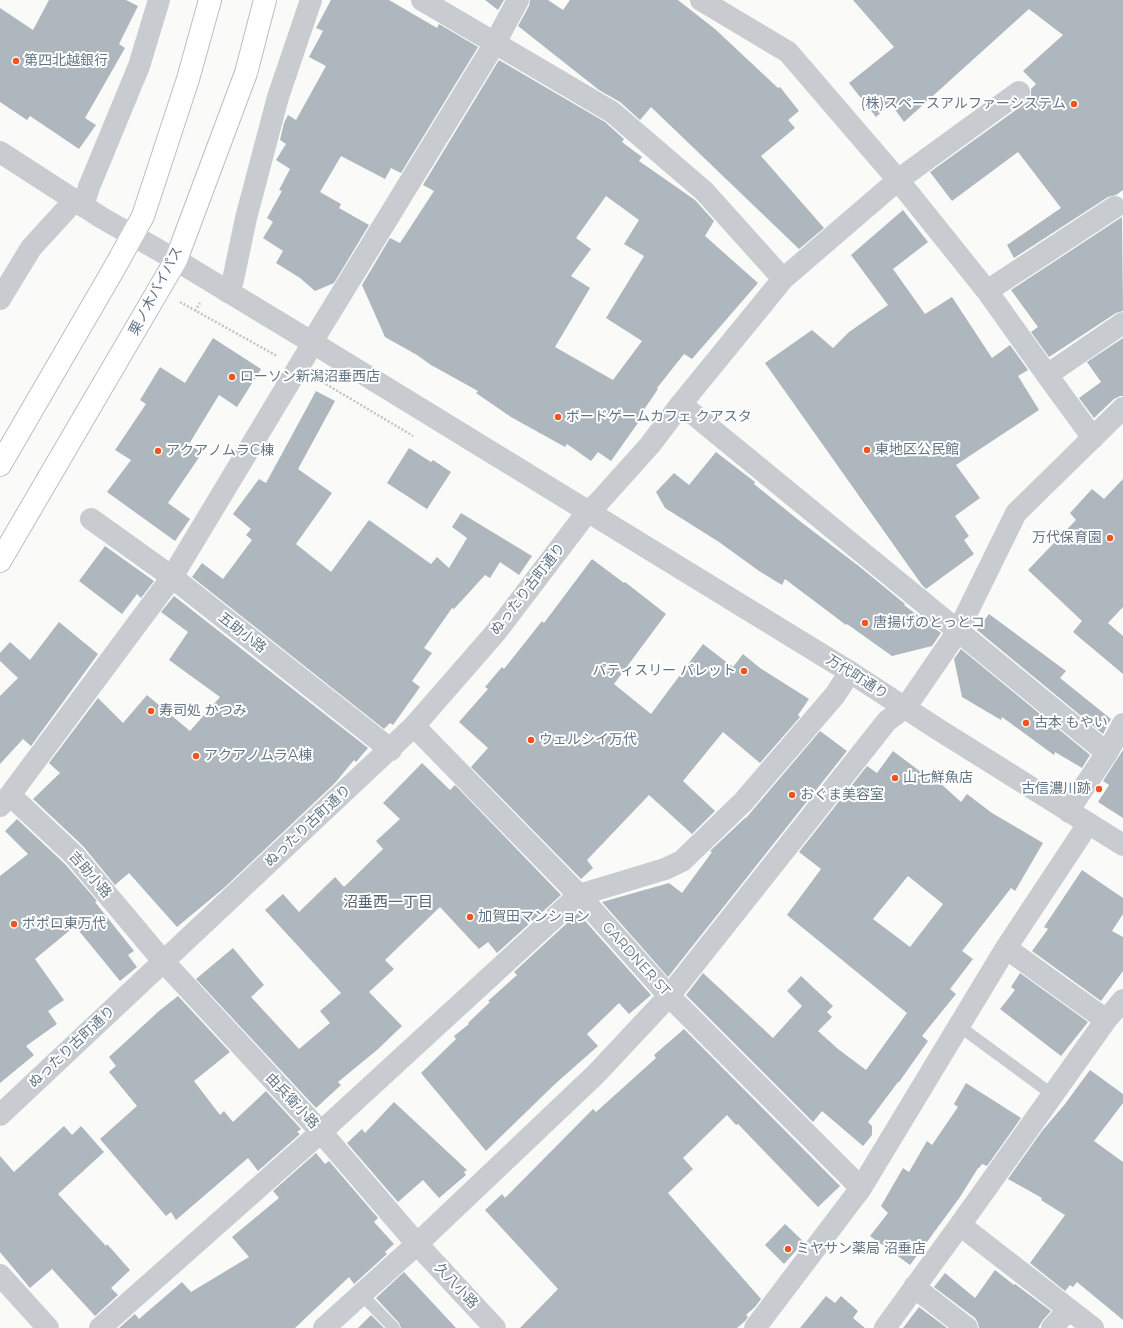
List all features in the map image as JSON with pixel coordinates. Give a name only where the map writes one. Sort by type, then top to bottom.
[{"type":"main road","points":[[0,465],[143,216],[188,79],[210,0]]},
{"type":"main road","name":"栗ノ木バイパス","points":[[0,561],[176,260],[246,73],[265,0]]},
{"type":"street","points":[[0,299],[31,248],[78,203],[88,187],[139,66],[158,0]]},
{"type":"street","points":[[228,292],[233,280],[246,218],[278,97],[311,0]]},
{"type":"street","points":[[422,0],[612,112],[704,191],[783,279]]},
{"type":"street","points":[[5,800],[172,577],[318,332],[495,42],[518,0]]},
{"type":"street","points":[[701,0],[788,52],[898,180],[987,291],[1093,438]]},
{"type":"street","name":"ぬったり古町通り","points":[[0,1115],[163,961],[391,750],[414,726],[496,632],[588,511],[597,504],[650,445],[680,404],[783,279],[898,180],[1019,92]]},
{"type":"street","name":"万代町通り","points":[[0,152],[78,203],[313,342],[850,672],[904,708],[1123,845]]},
{"type":"street","points":[[987,291],[1115,207]]},
{"type":"street","points":[[1047,375],[1123,323]]},
{"type":"street","points":[[680,404],[1107,753]]},
{"type":"street","points":[[324,1328],[417,1244],[596,1074],[669,996],[887,721],[904,708],[958,631],[1016,513],[1123,408]]},
{"type":"street","name":"五助小路","points":[[91,518],[172,577],[391,750]]},
{"type":"street","points":[[100,1328],[321,1132],[579,895],[665,869],[682,861],[743,802],[835,695],[850,672]]},
{"type":"street","points":[[1069,812],[1107,753],[1123,724]]},
{"type":"street","name":"GARDNER ST","points":[[414,726],[579,895],[669,996],[861,1188]]},
{"type":"street","name":"吉助小路","points":[[5,800],[74,855],[163,961]]},
{"type":"street","points":[[755,1328],[861,1188],[1006,948],[1088,824]]},
{"type":"street","points":[[1006,948],[1106,1020]]},
{"type":"street","name":"由兵衛小路","points":[[163,961],[321,1132],[417,1244]]},
{"type":"street","points":[[885,1328],[1106,1020],[1123,1000]]},
{"type":"street","points":[[960,1225],[1093,1328]]},
{"type":"street","name":"久八小路","points":[[417,1244],[495,1328]]},
{"type":"street","points":[[0,1275],[48,1328]]},
{"type":"street","points":[[914,1287],[967,1328]]},
{"type":"street","points":[[1052,1328],[1068,1309]]},
{"type":"lane","points":[[959,1026],[1052,1095]]},
{"type":"lane","points":[[361,1294],[394,1328]]},
{"type":"building","points":[[49,0],[126,0],[138,6],[119,44],[125,48],[85,118],[96,125],[79,149],[30,116],[27,120],[0,102],[0,8],[33,30]]},
{"type":"building","points":[[331,0],[389,0],[437,28],[439,24],[478,47],[401,173],[391,168],[385,179],[341,156],[320,192],[341,204],[339,208],[369,225],[334,283],[315,291],[300,278],[276,263],[283,251],[263,238],[273,222],[267,218],[282,191],[279,190],[290,169],[276,160],[286,144],[280,140],[284,123],[288,115],[296,120],[326,66],[309,57],[323,31],[316,28]]},
{"type":"building","points":[[485,0],[504,0],[498,10]]},
{"type":"building","points":[[530,0],[548,0],[563,10],[570,0],[678,0],[715,29],[778,88],[780,87],[799,111],[788,120],[795,128],[761,156],[824,228],[799,249],[651,107],[640,120],[620,102],[599,90],[518,26],[529,6]]},
{"type":"building","points":[[853,0],[1123,0],[1123,190],[1116,195],[1108,197],[1014,258],[1007,245],[1061,208],[1018,152],[952,201],[930,172],[1027,102],[1031,97],[1031,89],[1036,84],[1023,71],[1063,35],[1029,9],[904,122],[891,104],[876,117],[849,83],[894,47]]},
{"type":"building","points":[[499,60],[605,122],[624,139],[622,142],[642,157],[639,161],[695,200],[714,221],[705,236],[758,283],[692,359],[684,354],[657,388],[658,389],[643,411],[645,413],[611,461],[598,452],[591,461],[567,444],[565,447],[511,417],[476,393],[478,391],[385,337],[362,285],[390,238],[400,243],[434,191],[423,185]],"holes":[[[606,196],[639,220],[624,244],[644,256],[606,318],[642,341],[613,380],[555,347],[590,288],[571,276],[591,249],[576,238]]]},
{"type":"building","points":[[903,210],[928,242],[893,269],[925,314],[952,297],[992,358],[1010,345],[1028,370],[1018,376],[1039,410],[956,465],[980,498],[955,516],[969,536],[964,540],[974,554],[926,589],[765,363],[812,330],[833,348],[849,332],[888,305],[851,255]]},
{"type":"building","points":[[1122,217],[1123,311],[1116,313],[1049,357],[1031,332],[1038,327],[1011,290]]},
{"type":"building","points":[[213,338],[261,369],[237,407],[219,395],[189,444],[202,453],[168,503],[190,519],[175,541],[107,492],[131,460],[115,450],[146,404],[140,400],[160,367],[185,383]]},
{"type":"building","points":[[1123,338],[1123,396],[1114,399],[1094,418],[1079,398],[1101,382],[1087,362]]},
{"type":"building","points":[[316,391],[335,401],[298,469],[332,493],[296,544],[331,572],[369,520],[431,564],[437,557],[449,568],[467,538],[452,527],[461,513],[532,556],[519,575],[500,562],[490,578],[485,575],[454,609],[452,608],[424,648],[432,653],[412,681],[420,687],[393,725],[390,723],[384,729],[192,577],[202,563],[223,579],[252,540],[246,535],[251,529],[233,514],[259,479],[266,483]]},
{"type":"building","points":[[409,448],[431,462],[433,460],[451,472],[427,509],[387,483]]},
{"type":"building","points":[[716,452],[755,482],[754,484],[801,522],[860,567],[905,604],[904,605],[941,633],[932,646],[892,656],[847,624],[846,625],[785,579],[782,585],[759,571],[719,542],[665,508],[656,492],[674,473],[689,485]]},
{"type":"building","points":[[1123,479],[1123,607],[1108,623],[1123,636],[1123,674],[1073,632],[1082,621],[1028,570],[1076,520],[1070,513],[1092,489],[1104,499]]},
{"type":"building","points":[[105,546],[154,581],[141,598],[137,594],[122,614],[79,581]]},
{"type":"building","points":[[592,559],[624,583],[625,582],[666,614],[614,684],[651,714],[703,644],[733,667],[743,654],[760,668],[809,699],[798,715],[800,717],[760,763],[723,732],[683,781],[715,811],[692,834],[649,795],[587,860],[593,868],[581,879],[471,767],[488,748],[459,722],[488,689],[485,687],[502,667],[504,669],[542,621],[544,623]]},
{"type":"building","points":[[174,596],[368,748],[356,762],[354,760],[335,783],[224,888],[177,927],[129,873],[115,885],[83,846],[33,799],[60,773],[49,763],[98,698],[123,723],[147,695],[190,731],[220,697],[169,660],[188,632],[161,612]]},
{"type":"building","points":[[989,614],[1066,671],[1060,678],[1111,719],[1103,734],[977,630]]},
{"type":"building","points":[[59,622],[98,654],[31,746],[23,739],[0,764],[0,696],[18,678],[0,661],[0,653],[10,642],[30,660]]},
{"type":"building","points":[[961,649],[1090,755],[1082,768],[1055,752],[1054,755],[1002,717],[1001,720],[962,697],[954,659]]},
{"type":"building","points":[[820,731],[847,751],[668,977],[602,902],[669,883],[682,893],[712,852],[710,851],[746,818]]},
{"type":"building","points":[[1123,750],[1123,818],[1098,802],[1109,785],[1103,781]]},
{"type":"building","points":[[893,751],[925,775],[928,772],[961,802],[967,794],[992,813],[1043,843],[1015,891],[1011,888],[962,951],[973,959],[950,989],[956,994],[922,1036],[928,1041],[868,1122],[872,1126],[872,1135],[863,1146],[822,1111],[813,1122],[686,995],[703,973],[773,1038],[802,1006],[787,991],[801,976],[833,1006],[827,1012],[832,1017],[818,1031],[838,1049],[866,1070],[907,1013],[787,915],[821,869],[799,852],[867,766],[877,773]],"holes":[[[908,876],[943,904],[910,947],[873,919]]]},
{"type":"building","points":[[422,763],[450,790],[455,785],[561,895],[497,953],[488,942],[479,949],[440,907],[385,960],[394,969],[369,992],[402,1026],[377,1050],[338,1082],[341,1085],[316,1108],[196,979],[233,948],[264,985],[251,997],[299,1049],[330,1023],[320,1011],[341,993],[265,910],[283,894],[299,912],[335,877],[344,887],[383,849],[376,841],[400,819],[383,803]]},
{"type":"building","points":[[17,819],[65,864],[97,901],[95,902],[134,951],[128,955],[137,967],[120,981],[75,926],[35,959],[64,1000],[48,1011],[57,1024],[26,1046],[34,1055],[0,1083],[0,876],[28,854],[5,831]]},
{"type":"building","points":[[1082,870],[1123,898],[1123,914],[1112,931],[1123,937],[1123,971],[1101,1001],[1032,951],[1048,929],[1044,927]]},
{"type":"building","points":[[578,913],[651,995],[629,1014],[619,1003],[587,1034],[598,1046],[555,1084],[486,1151],[421,1073],[456,1039],[454,1036],[469,1024],[468,1023],[490,1002],[488,1001],[517,975],[514,972]]},
{"type":"building","points":[[1020,973],[1088,1022],[1061,1056],[1000,1009],[1015,990],[1011,987]]},
{"type":"building","points":[[178,996],[230,1052],[194,1081],[220,1115],[224,1111],[233,1122],[266,1091],[301,1129],[297,1132],[300,1134],[258,1171],[248,1158],[176,1220],[171,1212],[166,1216],[100,1139],[137,1106],[109,1072],[116,1066],[109,1057],[159,1011]]},
{"type":"building","points":[[684,1029],[840,1186],[818,1207],[738,1124],[736,1125],[727,1115],[683,1158],[693,1169],[668,1193],[761,1299],[746,1315],[748,1317],[745,1321],[737,1328],[520,1328],[558,1289],[485,1210],[502,1194],[505,1198],[593,1109],[596,1112],[656,1058],[654,1055]]},
{"type":"building","points":[[1090,1070],[1123,1094],[1123,1103],[1094,1141],[1123,1162],[1123,1320],[1077,1282],[1073,1287],[1070,1285],[1065,1291],[1030,1263],[1065,1215],[1041,1200],[1042,1198],[1008,1179],[1042,1131],[1065,1104]]},
{"type":"building","points":[[966,1083],[1021,1118],[987,1166],[982,1164],[978,1168],[960,1197],[910,1265],[870,1236],[888,1213],[881,1206],[903,1168],[909,1172],[927,1141],[932,1145],[958,1107],[954,1104]]},
{"type":"building","points":[[394,1102],[467,1170],[464,1172],[466,1175],[439,1198],[423,1180],[398,1202],[347,1143],[362,1129],[365,1133]]},
{"type":"building","points":[[64,1126],[72,1135],[81,1126],[104,1152],[58,1194],[130,1270],[111,1288],[118,1295],[95,1316],[52,1269],[30,1288],[0,1252],[0,1156],[14,1172]]},
{"type":"building","points":[[316,1153],[325,1164],[329,1161],[378,1218],[374,1222],[394,1244],[385,1252],[387,1254],[354,1284],[349,1277],[295,1328],[119,1328],[135,1314],[139,1319],[182,1282],[191,1292],[249,1257],[232,1237],[279,1198],[273,1191]]},
{"type":"building","points":[[785,1224],[804,1242],[784,1264],[765,1245]]},
{"type":"building","points":[[995,1270],[1051,1311],[1038,1328],[979,1328],[975,1318],[934,1287],[945,1273],[975,1298]]},
{"type":"building","points":[[404,1272],[456,1328],[401,1328],[399,1323],[376,1298]]},
{"type":"building","points":[[826,1296],[835,1303],[841,1296],[858,1311],[853,1318],[865,1328],[800,1328]]},
{"type":"building","points":[[919,1307],[947,1328],[903,1328]]},
{"type":"building","points":[[371,1315],[384,1328],[358,1328]]},
{"type":"place","name":"第四北越銀行","points":[[16,61]]},
{"type":"place","name":"(株)スペースアルファーシステム","points":[[1074,104]]},
{"type":"place","name":"ローソン新潟沼垂西店","points":[[232,377]]},
{"type":"place","name":"ボードゲームカフェ クアスタ","points":[[558,417]]},
{"type":"place","name":"東地区公民館","points":[[867,450]]},
{"type":"place","name":"アクアノムラC棟","points":[[158,451]]},
{"type":"place","name":"万代保育園","points":[[1110,538]]},
{"type":"place","name":"唐揚げのとっとコ","points":[[865,623]]},
{"type":"place","name":"パティスリー パレット","points":[[744,671]]},
{"type":"place","name":"寿司処 かつみ","points":[[151,711]]},
{"type":"place","name":"古本 もやい","points":[[1026,723]]},
{"type":"place","name":"ウェルシイ万代","points":[[531,740]]},
{"type":"place","name":"アクアノムラA棟","points":[[196,756]]},
{"type":"place","name":"山七鮮魚店","points":[[895,778]]},
{"type":"place","name":"古信濃川跡","points":[[1099,789]]},
{"type":"place","name":"おぐま美容室","points":[[792,795]]},
{"type":"place","name":"加賀田マンション","points":[[470,917]]},
{"type":"place","name":"ポポロ東万代","points":[[14,924]]},
{"type":"place","name":"ミヤサン薬局 沼垂店","points":[[788,1249]]},
{"type":"district","name":"沼垂西一丁目","points":[[388,903]]}]
